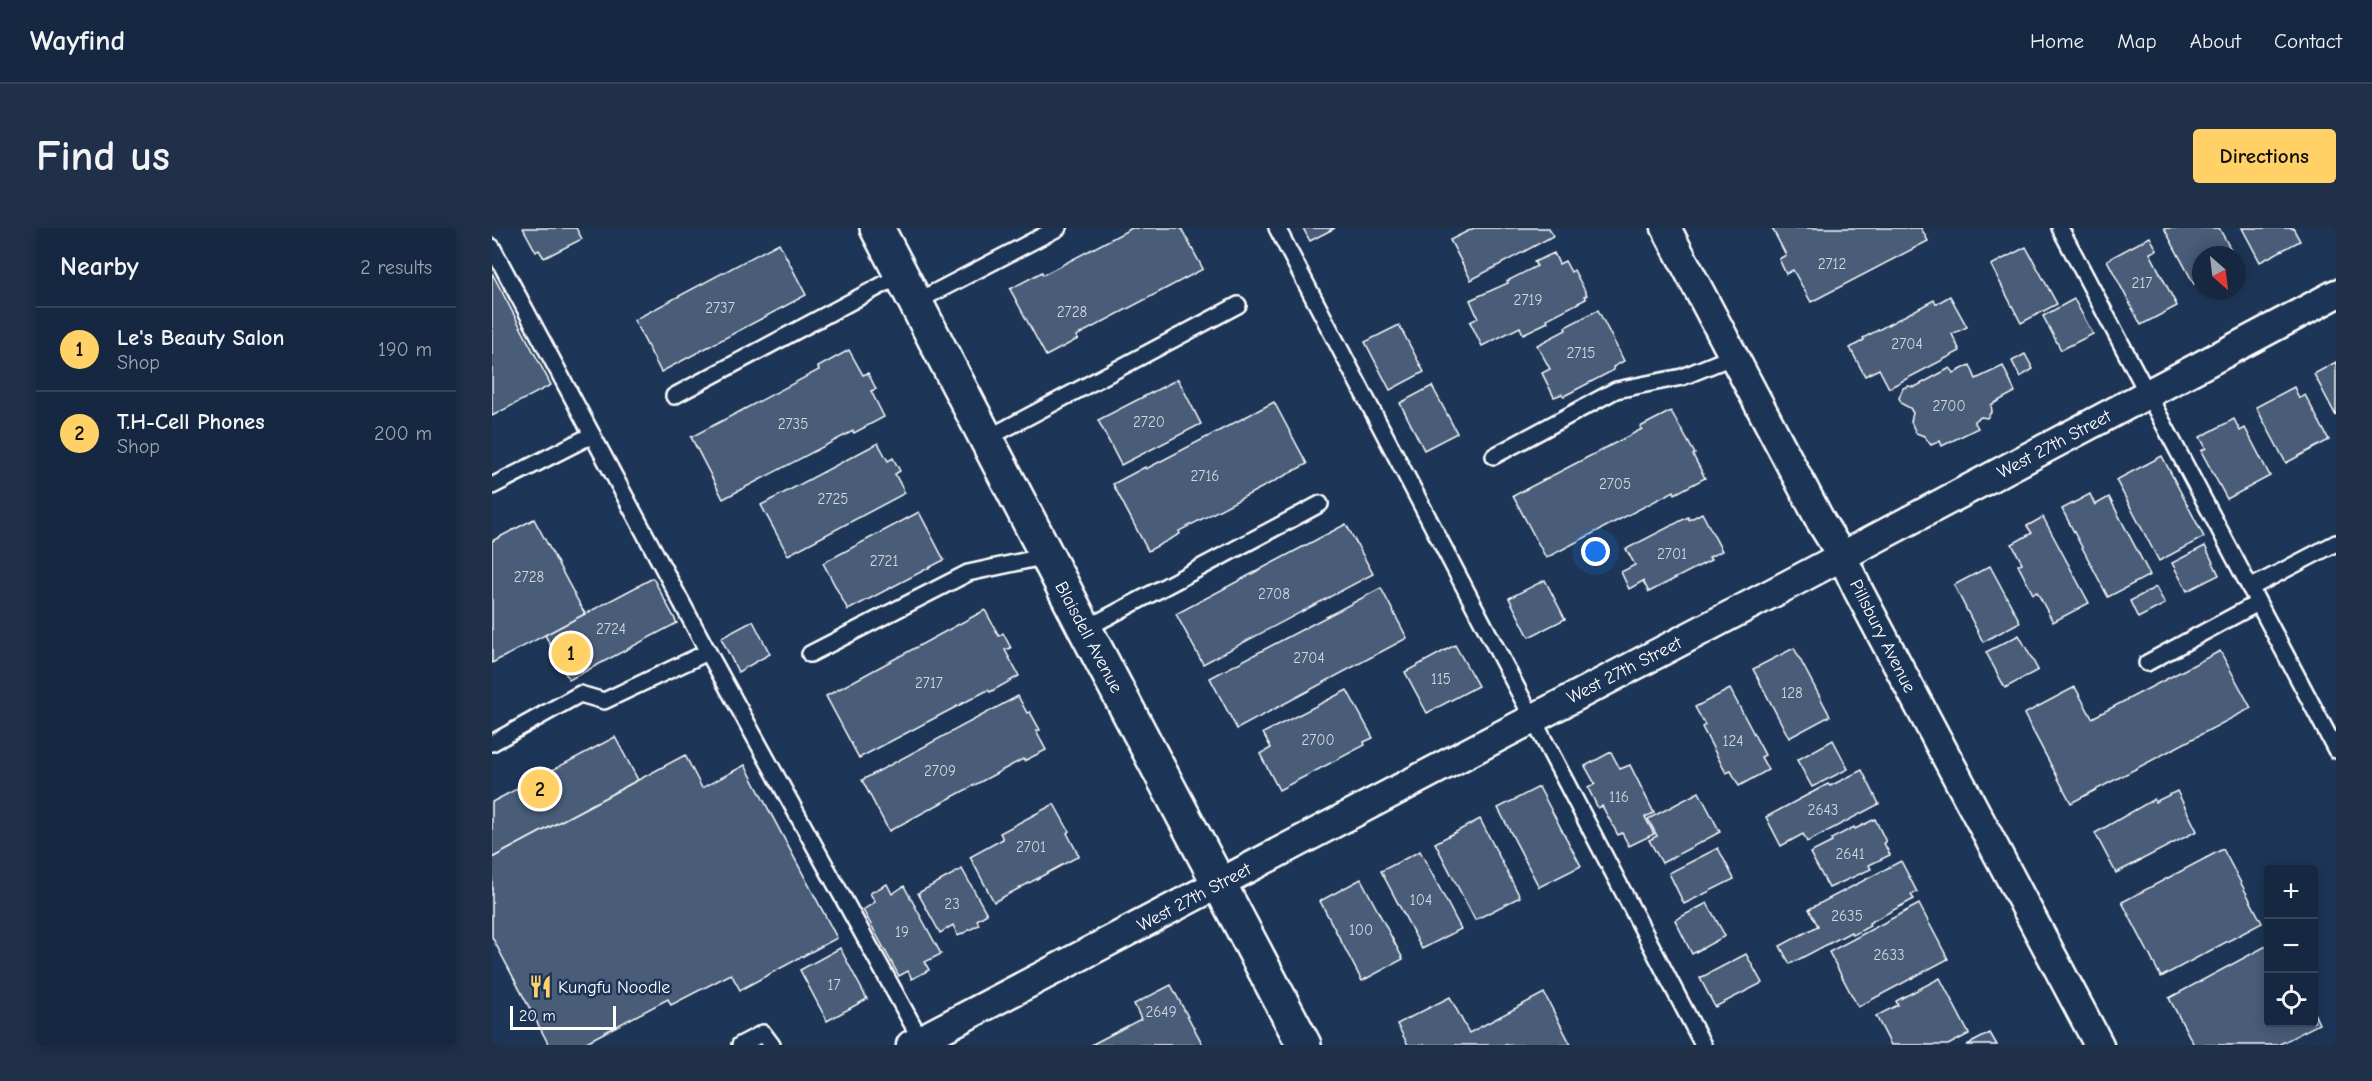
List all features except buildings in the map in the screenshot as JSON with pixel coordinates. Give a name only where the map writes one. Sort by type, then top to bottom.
[{"type":"street","name":"Blaisdell Avenue","points":[[877,228],[1304,1045]]},
{"type":"street","name":"Pillsbury Avenue","points":[[1666,228],[1821,522],[1842,556],[1860,596],[2099,1045]]},
{"type":"street","name":"West 27th Street","points":[[916,1042],[1220,884],[2336,294]]},
{"type":"lane","points":[[675,396],[908,288],[1058,228]]},
{"type":"lane","points":[[1277,228],[1703,1045]]},
{"type":"lane","points":[[2060,228],[2336,750]]},
{"type":"lane","points":[[492,247],[916,1042]]},
{"type":"lane","points":[[986,439],[1238,305]]},
{"type":"lane","points":[[1494,456],[1616,390],[1682,377],[1734,356]]},
{"type":"lane","points":[[492,486],[592,435]]},
{"type":"lane","points":[[1085,629],[1320,504]]},
{"type":"lane","points":[[2250,588],[2336,543]]},
{"type":"lane","points":[[810,654],[968,573],[1047,556]]},
{"type":"lane","points":[[2147,663],[2258,603]]},
{"type":"lane","points":[[492,742],[580,694],[604,701],[708,652]]},
{"type":"lane","points":[[740,1045],[763,1033],[772,1045]]},
{"type":"place","name":"Le's Beauty Salon","points":[[571,653]]},
{"type":"place","name":"T.H-Cell Phones","points":[[540,789]]},
{"type":"place","name":"Kungfu Noodle","points":[[540,987]]}]
